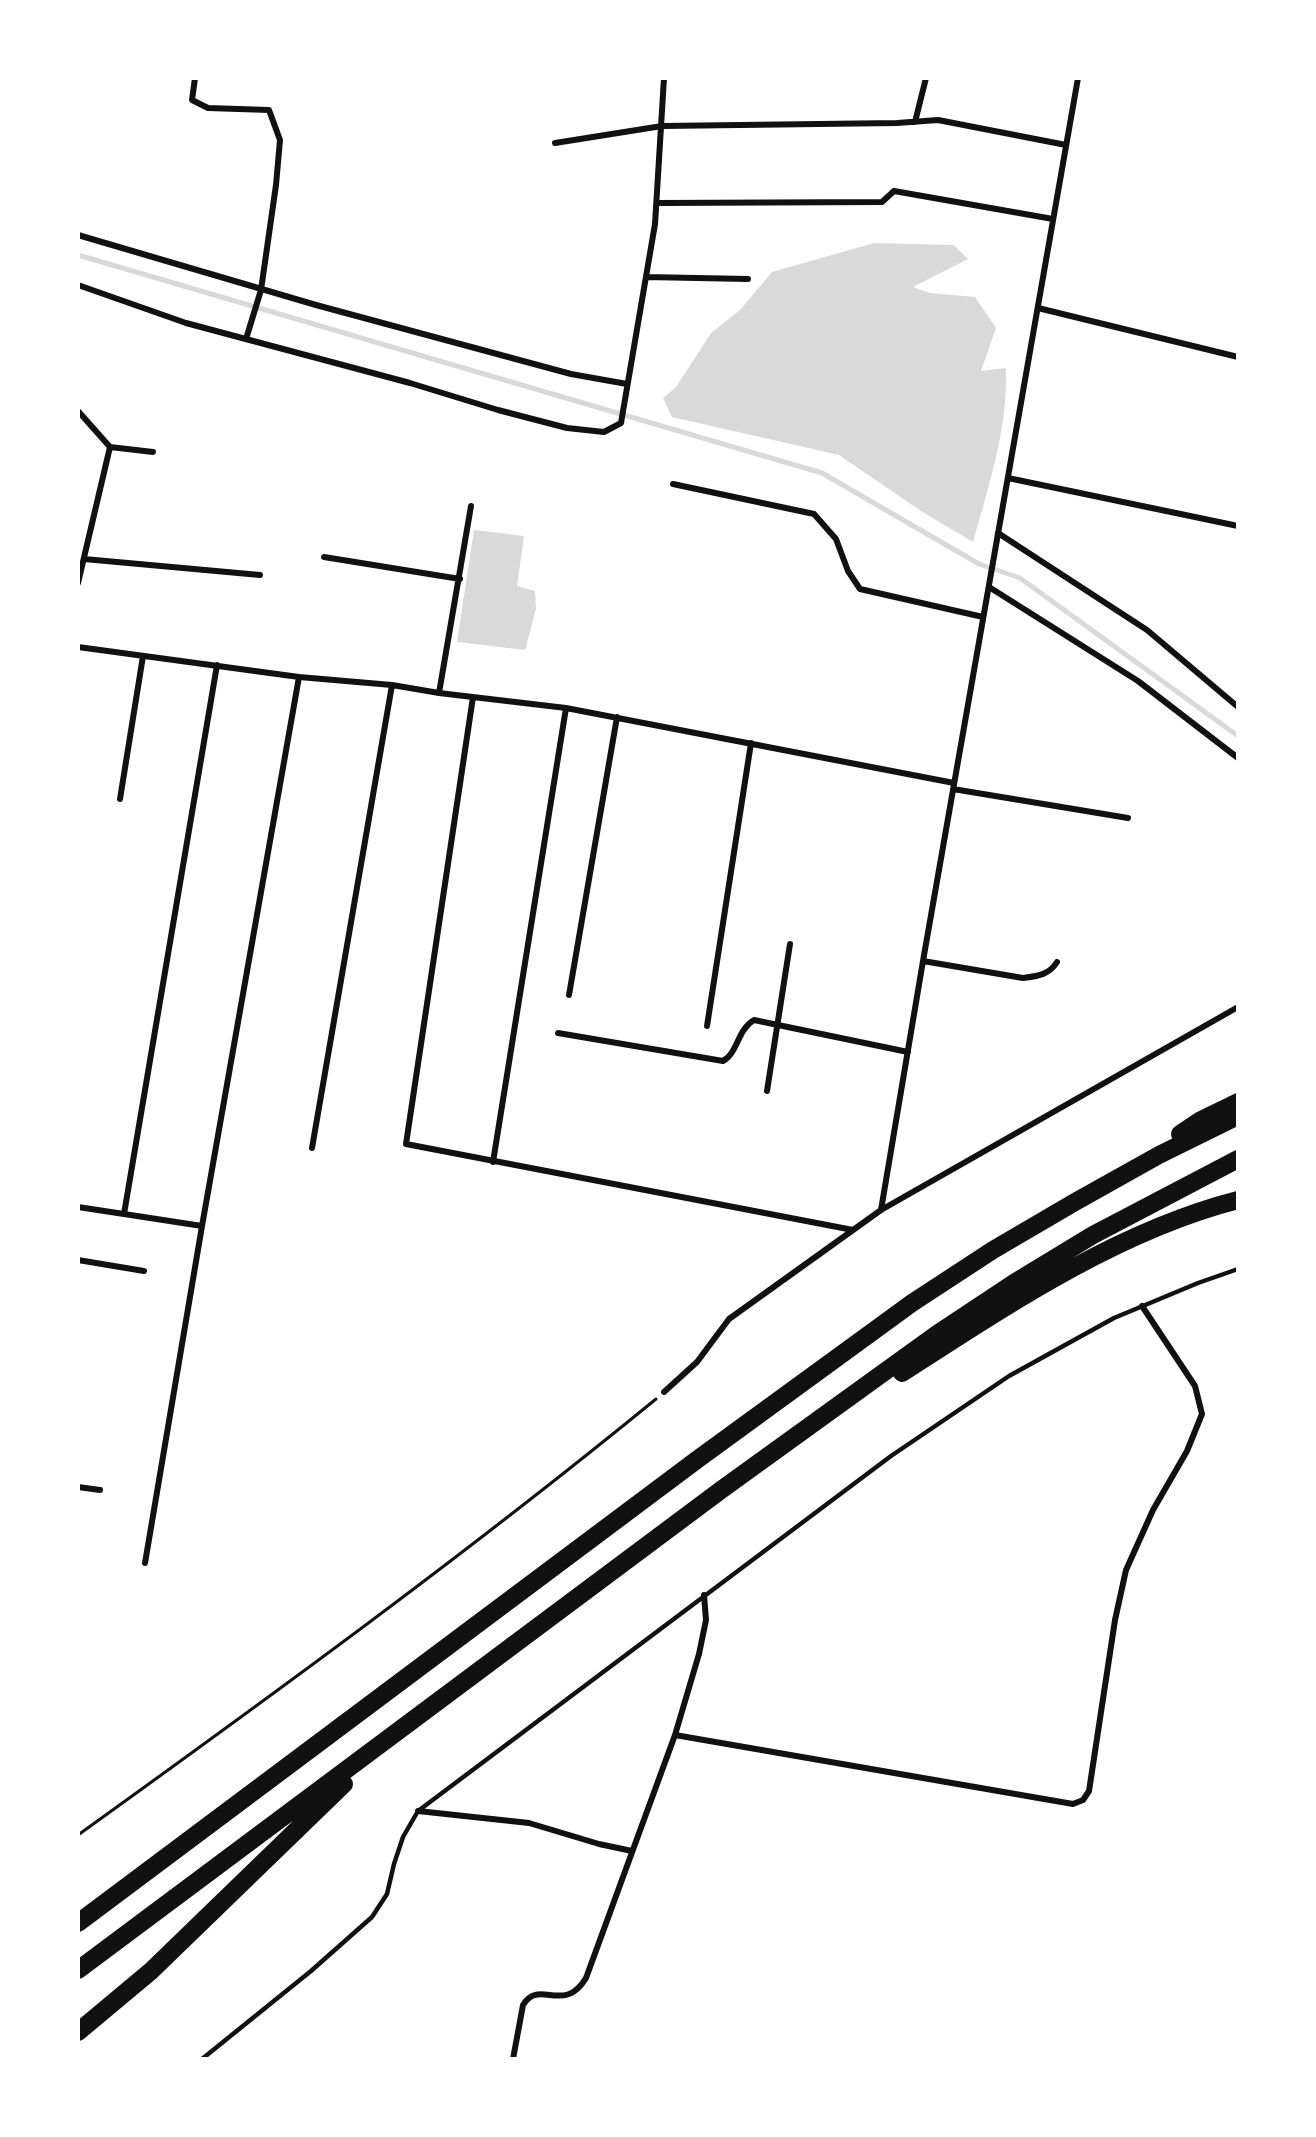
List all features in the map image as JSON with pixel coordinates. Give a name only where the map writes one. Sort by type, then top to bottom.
[{"type":"highway","points":[[1075,1202],[1201,1120],[1238,1102]]},
{"type":"highway","points":[[78,1923],[698,1459],[912,1303],[993,1250],[1075,1202],[1159,1155],[1238,1116]]},
{"type":"highway","points":[[78,1970],[721,1490],[936,1334],[1093,1235],[1238,1159]]},
{"type":"highway","points":[[721,1490],[1022,1297],[1143,1233],[1190,1214],[1238,1200]]},
{"type":"highway","points":[[78,2032],[151,1971],[403,1726]]},
{"type":"street","points":[[195,78],[192,100],[208,108],[269,110],[280,141],[261,290],[246,339]]},
{"type":"street","points":[[78,285],[186,323],[567,428],[604,432],[621,423],[655,224],[664,78]]},
{"type":"street","points":[[915,122],[926,78]]},
{"type":"street","points":[[881,1210],[1078,78]]},
{"type":"street","points":[[555,143],[662,126],[938,120],[1066,145]]},
{"type":"street","points":[[657,202],[882,202],[894,191],[1053,219]]},
{"type":"street","points":[[78,235],[261,290],[571,374],[627,384]]},
{"type":"street","points":[[646,277],[747,279]]},
{"type":"street","points":[[1038,308],[1238,357]]},
{"type":"street","points":[[78,411],[110,447],[153,452]]},
{"type":"street","points":[[78,583],[110,447]]},
{"type":"street","points":[[1008,478],[1238,526]]},
{"type":"street","points":[[673,484],[814,514],[836,538],[848,571],[860,589],[983,617]]},
{"type":"street","points":[[439,693],[471,506]]},
{"type":"street","points":[[998,533],[1147,630],[1238,708]]},
{"type":"street","points":[[324,557],[459,579]]},
{"type":"street","points":[[84,559],[260,575]]},
{"type":"street","points":[[989,587],[1138,681],[1238,758]]},
{"type":"street","points":[[78,647],[299,677],[392,685],[566,708],[751,743],[953,786],[1128,818]]},
{"type":"street","points":[[120,799],[143,656]]},
{"type":"street","points":[[124,1214],[217,665]]},
{"type":"street","points":[[145,1563],[299,677]]},
{"type":"street","points":[[312,1148],[392,685]]},
{"type":"street","points":[[473,697],[406,1144],[853,1230]]},
{"type":"street","points":[[493,1162],[566,708]]},
{"type":"street","points":[[569,995],[617,717]]},
{"type":"street","points":[[707,1026],[751,743]]},
{"type":"street","points":[[767,1091],[790,944]]},
{"type":"street","points":[[923,961],[1023,978],[1051,971],[1057,962]]},
{"type":"street","points":[[664,1392],[696,1362],[729,1318],[881,1210],[1238,1007]]},
{"type":"street","points":[[558,1034],[723,1061],[730,1056],[743,1029],[754,1020],[908,1052]]},
{"type":"street","points":[[78,1207],[202,1226]]},
{"type":"street","points":[[78,1260],[144,1271]]},
{"type":"street","points":[[675,1735],[1074,1804],[1083,1800],[1089,1791],[1114,1620],[1126,1570],[1153,1510],[1187,1451],[1203,1414],[1195,1386],[1142,1306]]},
{"type":"street","points":[[78,1487],[100,1490]]},
{"type":"street","points":[[513,2059],[523,2006],[528,1998],[536,1994],[570,1996],[579,1989],[586,1978],[675,1735],[699,1654],[706,1620],[704,1596]]},
{"type":"street","points":[[418,1812],[529,1823],[599,1844],[632,1851]]},
{"type":"lane","points":[[202,2059],[311,1971],[372,1917],[387,1894],[403,1837],[418,1812],[891,1455],[1008,1376],[1114,1318],[1238,1269]]},
{"type":"path","points":[[78,1836],[345,1641],[598,1446],[664,1392]]},
{"type":"shaded area","points":[[874,243],[954,245],[968,259],[913,287],[930,293],[975,297],[996,328],[981,371],[1006,368],[1004,412],[996,456],[973,542],[921,511],[839,455],[672,417],[663,398],[676,387],[711,333],[740,310],[772,272]]},
{"type":"shaded area","points":[[474,530],[524,536],[517,586],[535,591],[536,609],[525,650],[457,642]]},
{"type":"waterway","points":[[78,255],[822,473],[979,564],[1020,578],[1238,736]]}]
